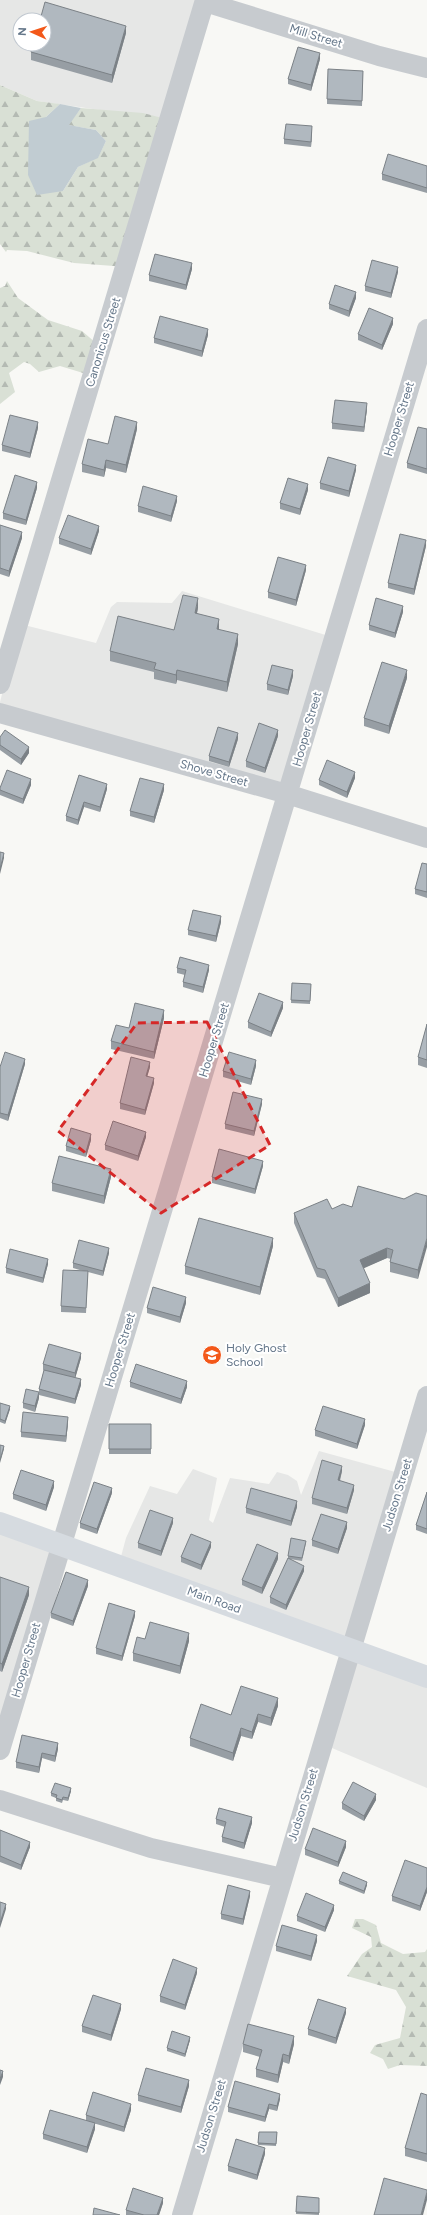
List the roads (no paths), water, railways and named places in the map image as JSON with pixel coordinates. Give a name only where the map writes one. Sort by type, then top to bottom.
[{"type":"main road","name":"Main Road","points":[[0,1523],[427,1677]]},
{"type":"street","name":"Mill Street","points":[[205,1],[379,56],[427,68]]},
{"type":"street","name":"Canonicus Street","points":[[0,684],[205,1]]},
{"type":"street","name":"Hooper Street","points":[[0,1750],[427,329]]},
{"type":"street","name":"Shove Street","points":[[0,713],[288,794],[427,838]]},
{"type":"street","name":"Judson Street","points":[[182,2215],[350,1649],[427,1396]]},
{"type":"street","points":[[0,1800],[151,1848],[282,1878]]},
{"type":"place","name":"Holy Ghost School","points":[[212,1355]]}]
